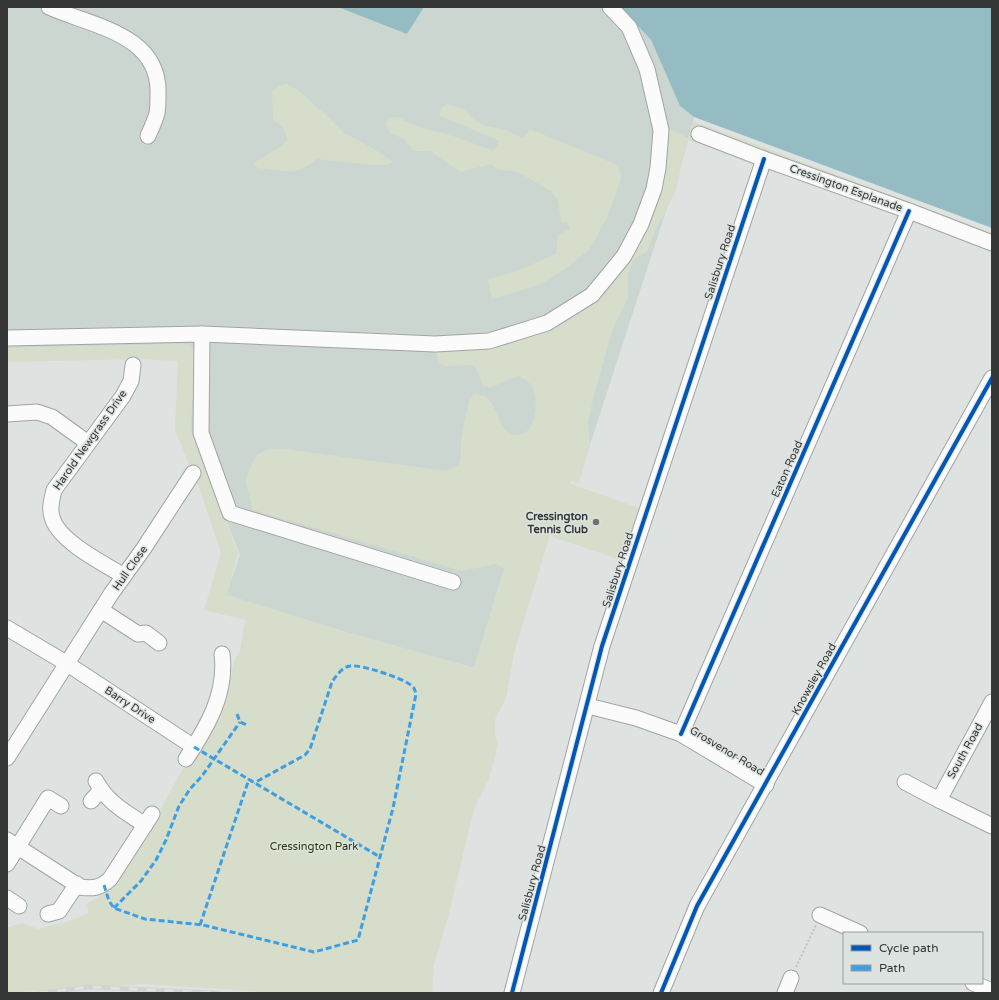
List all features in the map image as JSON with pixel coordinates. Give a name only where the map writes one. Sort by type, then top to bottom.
[{"type":"street","points":[[49,7],[108,29],[129,40],[142,50],[152,64],[158,84],[157,112],[148,136]]},
{"type":"street","points":[[7,338],[202,334],[435,344],[489,340],[547,323],[592,295],[624,256],[641,224],[654,189],[658,168],[661,130],[647,69],[629,27],[610,7]]},
{"type":"street","name":"Cressington Esplanade","points":[[699,134],[992,243]]},
{"type":"street","name":"Salisbury Road","points":[[512,993],[588,706],[602,646],[764,159]]},
{"type":"street","name":"Eaton Road","points":[[681,734],[909,211]]},
{"type":"street","points":[[202,334],[201,433],[230,513],[453,582]]},
{"type":"street","name":"Harold Newgrass Drive","points":[[124,576],[67,540],[56,528],[50,506],[54,490],[123,396],[131,381],[133,365]]},
{"type":"street","name":"Knowsley Road","points":[[661,993],[697,906],[992,378]]},
{"type":"street","points":[[7,414],[36,412],[52,416],[88,443]]},
{"type":"street","name":"Hull Close","points":[[7,758],[66,663],[193,473]]},
{"type":"street","points":[[101,610],[138,634],[146,633],[159,643]]},
{"type":"street","name":"Barry Drive","points":[[7,628],[66,663],[190,753],[211,718],[216,705],[222,676],[222,654]]},
{"type":"street","name":"South Road","points":[[939,800],[992,702]]},
{"type":"street","name":"Grosvenor Road","points":[[588,706],[636,718],[681,734],[766,784]]},
{"type":"street","points":[[905,782],[992,826]]},
{"type":"street","points":[[12,843],[80,887],[93,889],[104,885],[110,879],[148,820],[122,810],[103,793],[99,785],[91,801]]},
{"type":"street","points":[[7,864],[12,843],[48,798],[61,806]]},
{"type":"street","points":[[48,914],[59,911],[77,884]]},
{"type":"street","points":[[820,915],[858,932]]},
{"type":"street","points":[[785,993],[791,978]]},
{"type":"street","points":[[975,984],[992,991]]},
{"type":"path","points":[[791,978],[820,915]]},
{"type":"shaded area","points":[[7,7],[620,7],[651,40],[680,106],[694,117],[685,152],[587,454],[527,494],[474,668],[346,632],[226,595],[240,555],[190,429],[196,352],[186,344],[7,348]]},
{"type":"green space","points":[[288,84],[299,91],[344,133],[374,149],[393,162],[386,165],[370,165],[317,159],[304,168],[293,172],[257,168],[253,163],[282,146],[287,140],[283,128],[279,123],[273,120],[272,91],[279,86]]},
{"type":"green space","points":[[447,104],[463,109],[473,119],[486,126],[503,129],[523,138],[530,129],[617,165],[622,176],[608,216],[589,250],[565,269],[539,285],[492,299],[488,279],[512,273],[556,254],[558,235],[570,229],[567,222],[561,222],[558,200],[551,191],[518,172],[496,169],[491,164],[460,172],[430,151],[414,151],[404,139],[390,133],[386,125],[389,117],[397,117],[419,127],[456,137],[494,151],[500,141],[440,116],[441,108]]},
{"type":"green space","name":"Cressington Park","points":[[693,121],[992,233],[992,239],[702,140],[701,144],[688,140],[676,191],[658,225],[647,251],[633,260],[628,273],[628,297],[612,331],[588,422],[590,444],[579,483],[571,481],[567,494],[571,484],[639,508],[621,560],[550,535],[514,653],[506,698],[495,719],[495,735],[498,744],[489,779],[474,809],[448,917],[434,964],[432,993],[270,993],[144,984],[7,993],[7,928],[22,923],[38,929],[67,922],[89,913],[87,904],[112,888],[147,835],[182,770],[193,763],[221,716],[235,658],[240,651],[245,620],[204,610],[221,553],[200,490],[175,430],[178,361],[139,359],[7,362],[7,348],[186,344],[196,352],[190,429],[238,553],[227,595],[346,632],[474,668],[504,569],[496,564],[462,571],[253,510],[245,480],[258,455],[262,452],[275,449],[285,449],[447,471],[458,465],[461,457],[461,441],[464,423],[470,398],[475,394],[484,396],[489,400],[505,429],[510,433],[517,435],[523,434],[528,430],[532,424],[536,410],[536,402],[533,389],[527,381],[520,376],[494,386],[484,387],[476,368],[472,365],[447,366],[438,364],[436,349],[476,350],[510,344],[551,328],[592,305],[624,265],[650,224],[669,129],[688,138]]},
{"type":"water","points":[[338,7],[424,7],[407,34]]},
{"type":"water","points":[[620,7],[992,7],[992,228],[694,117],[680,106],[651,40]]},
{"type":"railway","points":[[39,993],[90,987],[219,993]]},
{"type":"marked path","points":[[104,885],[109,901],[114,908],[145,919],[203,925],[314,952],[358,940],[393,808],[416,694],[414,688],[401,680],[363,667],[350,666],[344,668],[332,682],[310,749],[305,755],[254,783]]},
{"type":"marked path","points":[[237,714],[240,722],[247,725]]},
{"type":"marked path","points":[[114,908],[141,881],[156,860],[166,840],[179,806],[240,722]]},
{"type":"marked path","points":[[194,747],[380,857]]},
{"type":"marked path","points":[[200,925],[249,779]]},
{"type":"cycle path","points":[[512,993],[602,646],[764,159]]},
{"type":"cycle path","points":[[681,734],[909,211]]},
{"type":"cycle path","points":[[661,993],[697,906],[992,378]]},
{"type":"place","name":"Cressington Tennis Club","points":[[596,522]]}]
